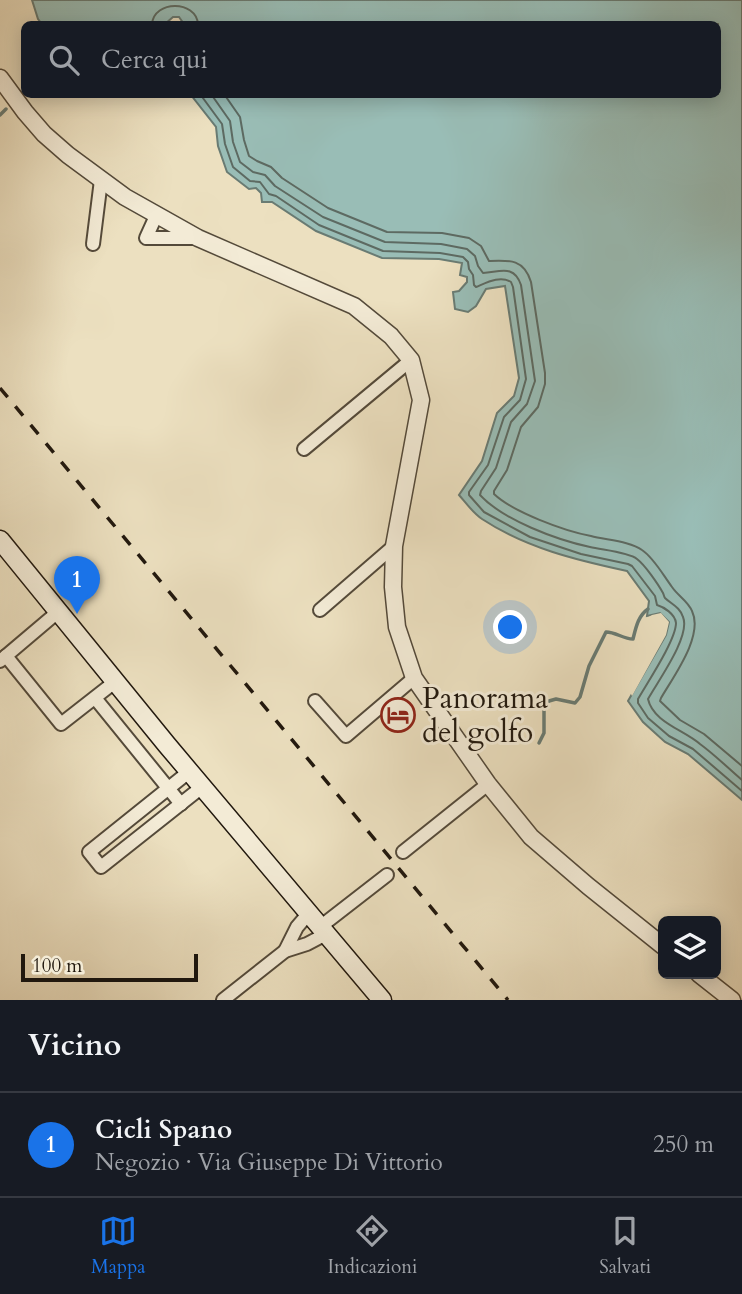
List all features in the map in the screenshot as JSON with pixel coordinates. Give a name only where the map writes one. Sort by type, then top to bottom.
[{"type":"main road","points":[[0,540],[202,787],[382,1000]]},
{"type":"street","points":[[0,78],[44,134],[125,197],[198,238],[354,306],[391,336],[411,360],[421,400],[394,546],[393,587],[397,627],[414,678],[488,785],[531,837],[658,942]]},
{"type":"street","points":[[93,244],[101,180]]},
{"type":"street","points":[[156,216],[146,238],[198,238]]},
{"type":"street","points":[[304,449],[411,360]]},
{"type":"street","points":[[320,610],[394,546]]},
{"type":"street","points":[[59,611],[3,659],[61,724],[116,681]]},
{"type":"street","points":[[316,701],[346,736],[414,678]]},
{"type":"street","points":[[94,698],[181,804]]},
{"type":"street","points":[[190,771],[89,852],[101,867],[202,787]]},
{"type":"street","points":[[402,852],[488,785]]},
{"type":"street","points":[[223,1000],[285,951],[307,944],[318,925],[387,874]]},
{"type":"street","points":[[285,951],[297,927],[318,925]]},
{"type":"street","points":[[705,979],[732,1000]]},
{"type":"water","points":[[32,0],[742,0],[742,800],[688,754],[665,742],[643,722],[628,701],[666,635],[669,622],[660,613],[647,616],[649,601],[627,571],[570,557],[516,538],[479,517],[459,495],[482,461],[497,413],[514,396],[519,378],[505,286],[486,289],[476,306],[468,312],[455,309],[453,292],[459,291],[467,282],[467,277],[460,275],[462,263],[439,259],[382,258],[316,231],[272,202],[262,202],[261,193],[256,188],[249,189],[227,172],[218,146],[216,127],[193,98],[721,98],[721,21],[182,21],[179,17],[173,17],[168,21],[38,19]]},
{"type":"pier","points":[[661,613],[669,622],[666,635],[632,696],[630,692],[663,634],[665,623],[659,617],[645,619]]},
{"type":"waterway","points":[[0,115],[6,109]]},
{"type":"waterway","points":[[539,743],[544,733],[544,710],[549,701],[556,699],[575,703],[580,697],[589,666],[606,632],[633,639],[636,626],[648,609]]},
{"type":"railway","points":[[0,388],[508,1000]]},
{"type":"place","name":"Cicli Spano","points":[[77,614]]},
{"type":"place","name":"Panorama del golfo","points":[[398,715]]}]
